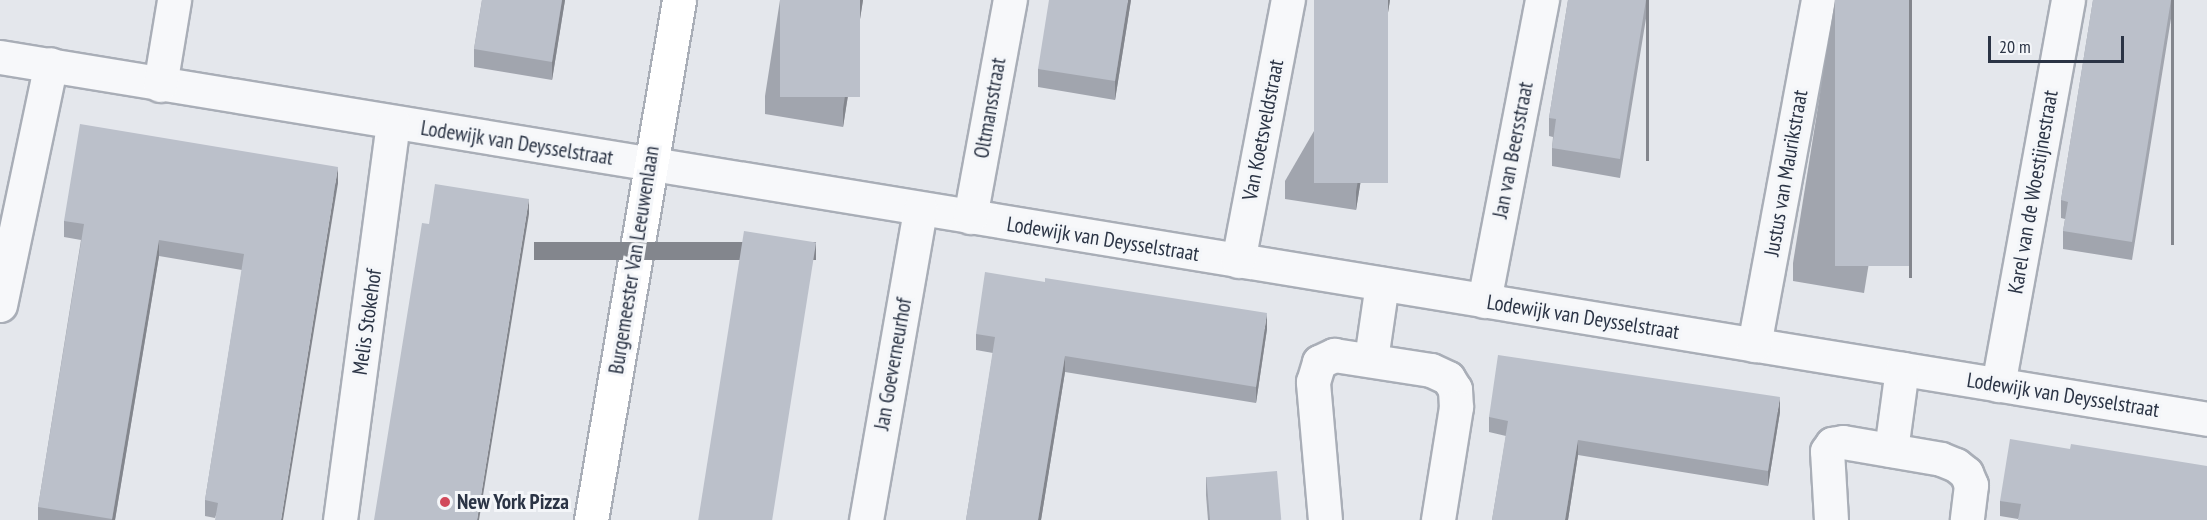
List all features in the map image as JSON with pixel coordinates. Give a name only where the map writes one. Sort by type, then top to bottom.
[{"type":"street","points":[[160,85],[174,0]]},
{"type":"street","name":"Burgemeester Van Leeuwenlaan","points":[[591,520],[679,0]]},
{"type":"street","name":"Oltmansstraat","points":[[969,217],[1010,0]]},
{"type":"street","name":"Van Koetsveldstraat","points":[[1238,261],[1288,0]]},
{"type":"street","name":"Jan van Beersstraat","points":[[1484,301],[1542,0]]},
{"type":"street","name":"Justus van Maurikstraat","points":[[1754,345],[1818,0]]},
{"type":"street","name":"Karel van de Woestijnestraat","points":[[1998,385],[2068,0]]},
{"type":"street","name":"Lodewijk van Deysselstraat","points":[[0,57],[2207,419]]},
{"type":"street","points":[[0,305],[51,64]]},
{"type":"street","name":"Melis Stokehof","points":[[340,520],[393,123]]},
{"type":"street","name":"Jan Goeverneurhof","points":[[866,520],[920,208]]},
{"type":"street","points":[[1371,359],[1382,284]]},
{"type":"street","points":[[1325,520],[1314,370],[1319,362],[1334,355],[1431,370],[1448,378],[1455,389],[1456,407],[1438,520]]},
{"type":"street","points":[[1890,450],[1902,369]]},
{"type":"street","points":[[1831,520],[1826,461],[1832,444],[1890,450],[1941,459],[1966,473],[1971,485],[1967,520]]},
{"type":"building","points":[[482,0],[562,0],[552,62],[474,49]]},
{"type":"building","points":[[780,0],[860,0],[860,97],[780,97]]},
{"type":"building","points":[[1049,0],[1128,0],[1115,81],[1038,69]]},
{"type":"building","points":[[1314,0],[1388,0],[1388,183],[1314,183]]},
{"type":"building","points":[[1568,0],[1646,0],[1620,159],[1552,148],[1556,119],[1549,118]]},
{"type":"building","points":[[1835,0],[1909,0],[1909,266],[1835,266]]},
{"type":"building","points":[[2093,0],[2171,0],[2132,242],[2063,231],[2068,202],[2061,200]]},
{"type":"building","points":[[80,124],[338,167],[281,520],[215,520],[218,503],[205,500],[244,254],[159,240],[112,519],[38,507],[84,224],[64,221]]},
{"type":"building","points":[[435,184],[529,199],[477,520],[374,520],[422,223],[429,224]]},
{"type":"building","points":[[744,231],[816,242],[772,520],[698,520]]},
{"type":"building","points":[[985,272],[1045,282],[1045,278],[1267,313],[1256,387],[1065,356],[1038,520],[966,520],[995,337],[976,334]]},
{"type":"building","points":[[1498,355],[1780,397],[1768,471],[1578,440],[1565,520],[1492,520],[1508,421],[1489,417]]},
{"type":"building","points":[[2010,439],[2070,449],[2071,444],[2207,466],[2207,520],[2018,520],[2021,504],[2000,501]]},
{"type":"building","points":[[1277,471],[1281,520],[1210,520],[1206,477]]},
{"type":"place","name":"New York Pizza","points":[[445,502]]}]
